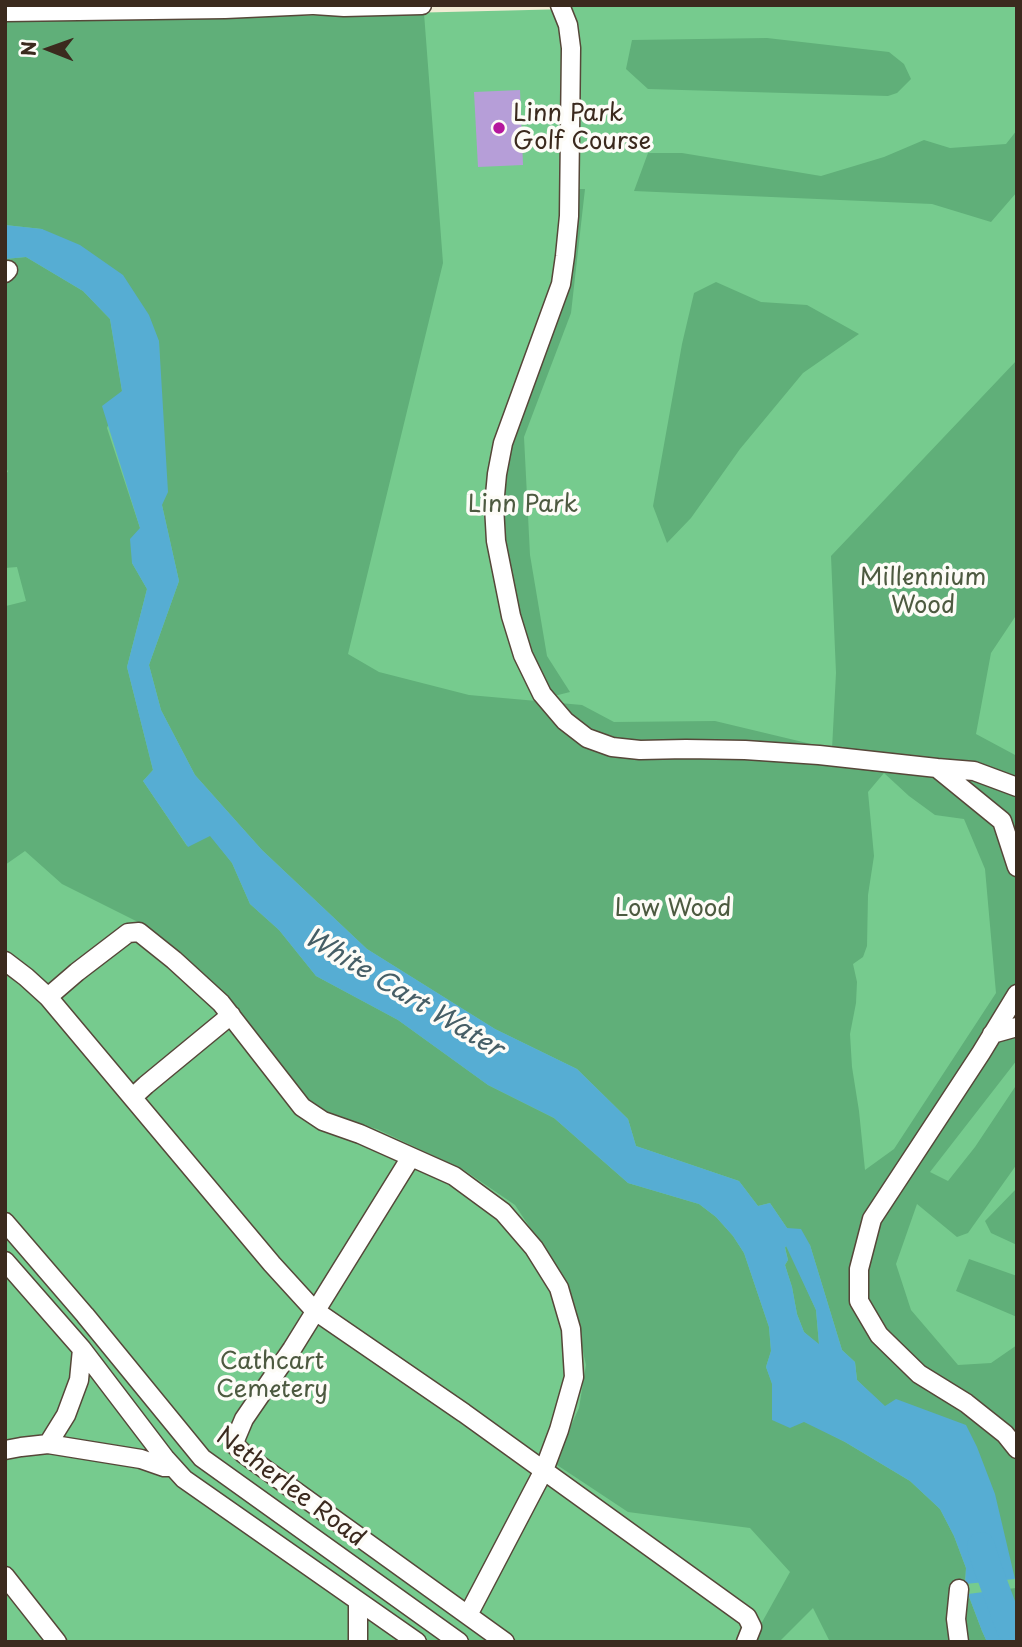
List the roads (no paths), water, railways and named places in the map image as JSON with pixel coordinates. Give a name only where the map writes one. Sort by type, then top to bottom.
[{"type":"street","points":[[5,12],[422,5]]},
{"type":"street","points":[[560,5],[568,25],[571,48],[569,216],[565,256],[561,284],[503,443],[494,506],[496,541],[510,616],[523,655],[542,694],[565,720],[587,738],[612,747],[640,750],[745,750],[819,755],[974,771],[1017,787]]},
{"type":"street","points":[[937,768],[1002,821],[1017,867]]},
{"type":"street","points":[[48,997],[128,933],[139,932],[184,968],[221,1003],[302,1107],[323,1121],[360,1134],[454,1176],[503,1212],[534,1248],[559,1288],[571,1329],[573,1377],[559,1430],[544,1470],[468,1615]]},
{"type":"street","points":[[5,961],[48,997],[272,1265],[314,1310],[464,1413],[747,1616],[752,1627],[746,1642]]},
{"type":"street","points":[[1017,994],[872,1219],[859,1269],[859,1301],[879,1335],[919,1374],[966,1403],[1005,1434],[1017,1449]]},
{"type":"street","points":[[133,1097],[231,1015]]},
{"type":"street","points":[[992,1034],[1017,1027]]},
{"type":"street","points":[[411,1157],[292,1349],[244,1419],[235,1445],[505,1642]]},
{"type":"street","name":"Netherlee Road","points":[[5,1222],[202,1458],[459,1642]]},
{"type":"street","points":[[5,1261],[82,1349],[184,1479],[417,1642]]},
{"type":"street","points":[[48,1444],[66,1415],[79,1380],[82,1349]]},
{"type":"street","points":[[5,1450],[48,1444],[173,1467]]},
{"type":"street","points":[[5,1576],[57,1642]]},
{"type":"street","points":[[959,1589],[956,1619],[959,1642]]},
{"type":"street","points":[[358,1601],[358,1642]]},
{"type":"water","points":[[5,225],[42,229],[80,245],[123,275],[149,315],[159,341],[168,492],[162,505],[179,581],[149,665],[161,710],[195,775],[262,850],[367,949],[495,1029],[577,1069],[628,1119],[636,1146],[739,1181],[758,1206],[770,1203],[787,1228],[801,1229],[810,1245],[842,1350],[855,1362],[857,1380],[885,1406],[896,1399],[966,1425],[995,1494],[1015,1579],[965,1584],[966,1568],[940,1509],[910,1481],[845,1442],[804,1422],[790,1428],[772,1420],[772,1384],[766,1367],[771,1351],[769,1327],[744,1253],[716,1217],[699,1204],[628,1183],[554,1118],[488,1085],[398,1020],[316,976],[279,930],[250,904],[232,863],[210,836],[188,847],[143,781],[153,770],[127,667],[147,589],[132,563],[130,539],[140,528],[102,406],[122,391],[110,319],[83,291],[26,257],[5,259]],"holes":[[[786,1246],[816,1310],[819,1344],[804,1332],[797,1314],[785,1265],[788,1260]]]},
{"type":"water","points":[[1007,1589],[1017,1609],[1017,1642],[987,1642],[968,1594]]},
{"type":"waterway","name":"White Cart Water","points":[[981,1546],[1010,1628],[1017,1632]]},
{"type":"place","name":"Linn Park Golf Course","points":[[499,128]]},
{"type":"park label","name":"Linn Park","points":[[523,505]]},
{"type":"park label","name":"Millennium Wood","points":[[923,592]]},
{"type":"park label","name":"Low Wood","points":[[673,909]]},
{"type":"park label","name":"Cathcart Cemetery","points":[[272,1376]]}]
